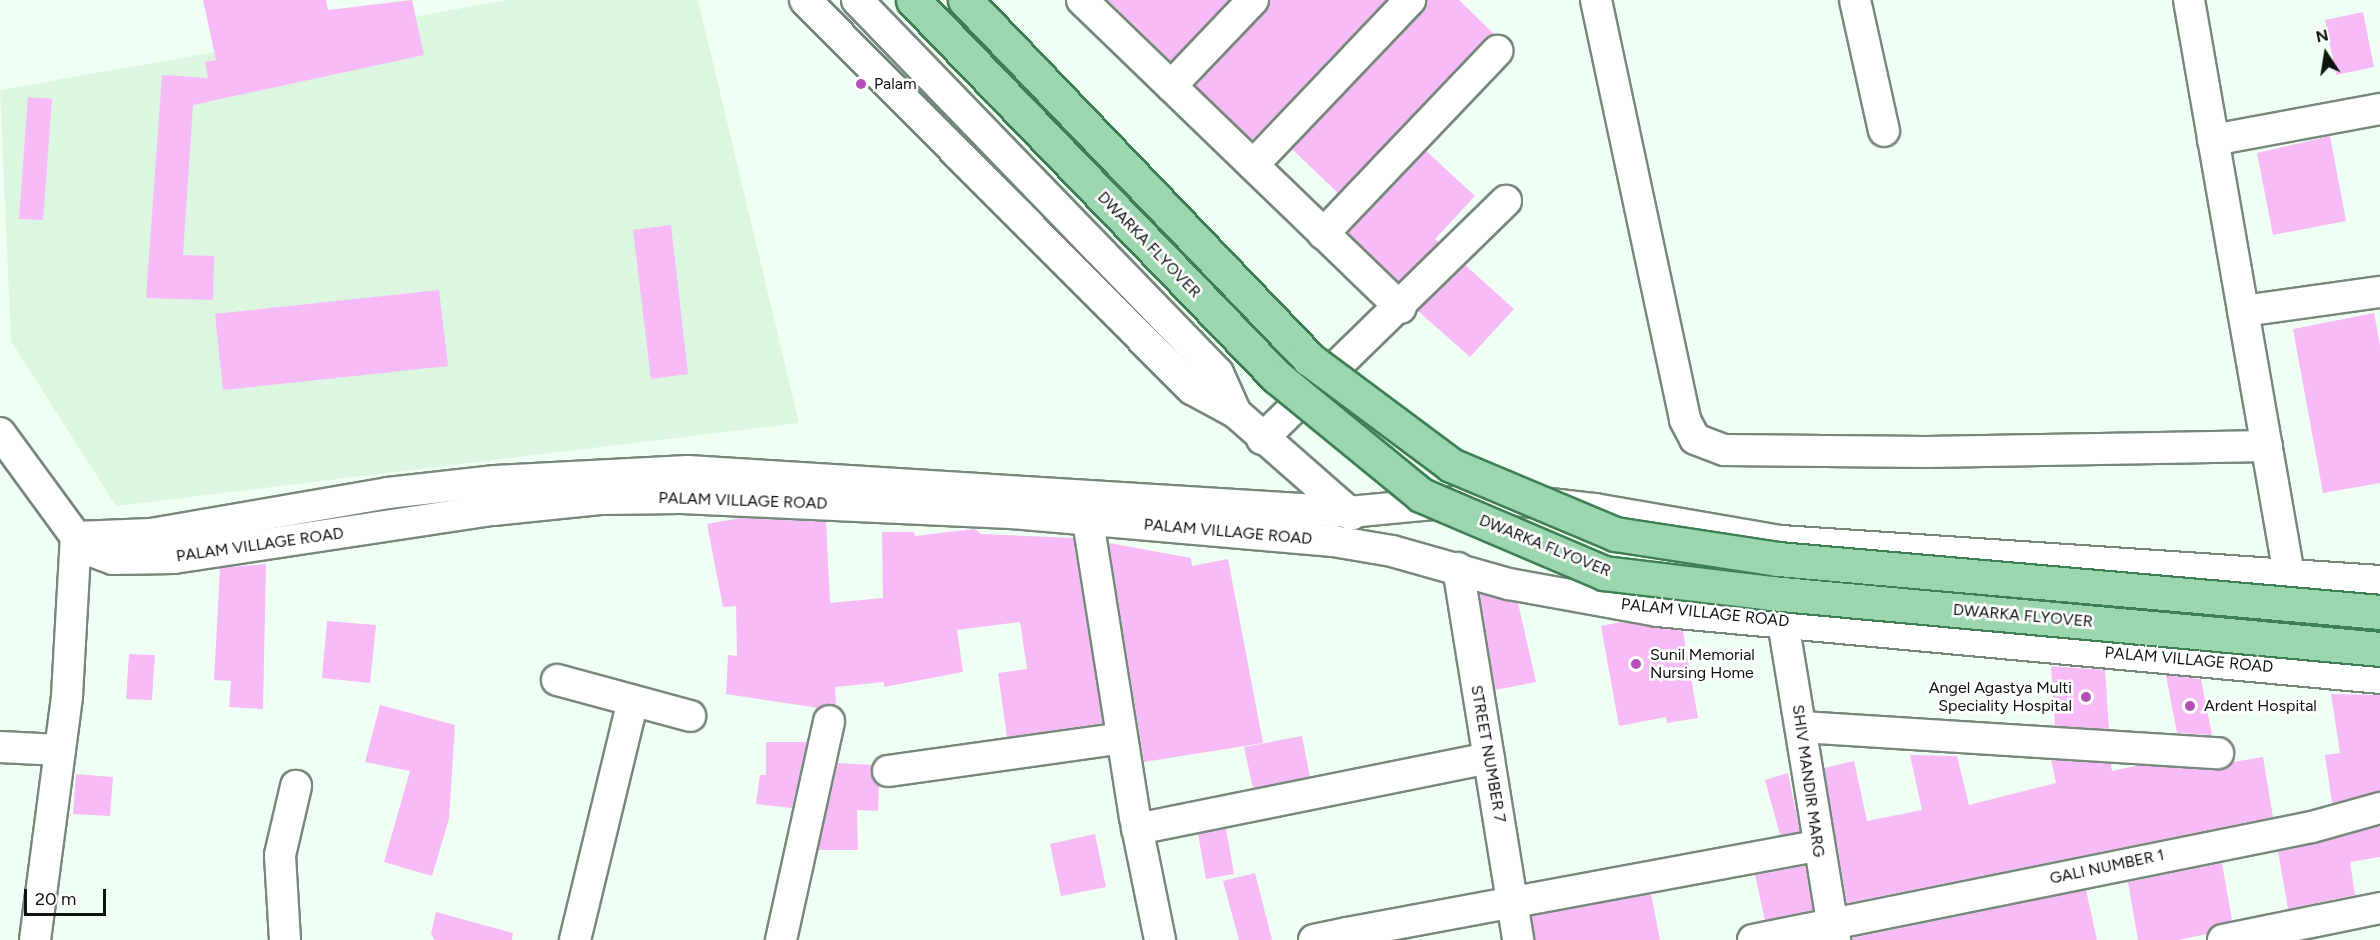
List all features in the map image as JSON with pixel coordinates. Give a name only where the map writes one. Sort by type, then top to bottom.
[{"type":"main road","name":"DWARKA FLYOVER","points":[[913,0],[1277,377],[1421,495],[1604,573],[1770,593],[2380,649]]},
{"type":"main road","points":[[965,0],[1309,359],[1451,465],[1615,534],[1778,559],[2380,612]]},
{"type":"street","points":[[805,0],[1192,389],[1236,413],[1262,439],[1392,551]]},
{"type":"street","points":[[857,0],[1218,373],[1236,413]]},
{"type":"street","points":[[1171,86],[1253,0]]},
{"type":"street","points":[[1253,165],[1410,0]]},
{"type":"street","points":[[1596,0],[1685,420],[1695,439],[1724,450],[2267,446]]},
{"type":"street","points":[[1855,0],[1884,131]]},
{"type":"street","points":[[2189,0],[2289,574],[2293,670]]},
{"type":"street","points":[[1088,2],[1171,86],[1401,308]]},
{"type":"street","points":[[1323,234],[1497,51]]},
{"type":"street","points":[[2213,140],[2380,109]]},
{"type":"street","points":[[1262,439],[1401,308],[1506,201]]},
{"type":"street","points":[[2243,311],[2380,292]]},
{"type":"street","name":"PALAM VILLAGE ROAD","points":[[0,433],[76,537],[91,551],[113,560],[174,558],[493,510],[680,498],[1089,520],[1333,541],[1392,551],[1509,584],[1657,611],[2380,678]]},
{"type":"street","name":"PALAM VILLAGE ROAD","points":[[76,537],[151,534],[388,493],[495,481],[688,471],[1349,512],[1498,498],[1595,508],[1781,541],[2380,581]]},
{"type":"street","points":[[1089,520],[1137,829],[1160,940]]},
{"type":"street","points":[[35,940],[60,750],[76,537]]},
{"type":"street","name":"STREET NUMBER 7","points":[[1458,568],[1518,940]]},
{"type":"street","name":"SHIV MANDIR MARG","points":[[1783,622],[1802,727],[1817,846],[1833,932]]},
{"type":"street","points":[[557,680],[632,704],[690,716]]},
{"type":"street","points":[[575,940],[632,704]]},
{"type":"street","points":[[781,940],[829,721]]},
{"type":"street","points":[[1802,727],[2218,753]]},
{"type":"street","points":[[888,771],[1122,738]]},
{"type":"street","points":[[0,747],[60,750]]},
{"type":"street","points":[[1137,829],[1489,758]]},
{"type":"street","points":[[285,940],[280,855],[296,786]]},
{"type":"street","name":"GALI NUMBER 1","points":[[1753,940],[1833,932],[2312,827],[2380,808]]},
{"type":"street","points":[[1314,940],[1348,937],[1512,902],[1817,846]]},
{"type":"street","points":[[2223,940],[2380,908]]},
{"type":"shaded area","points":[[508,0],[698,0],[799,423],[116,506],[11,341],[0,90]]},
{"type":"building","points":[[203,0],[326,0],[328,10],[412,0],[424,55],[193,105],[183,255],[214,256],[213,300],[146,298],[162,75],[208,78],[205,62],[216,60]]},
{"type":"building","points":[[1108,0],[1229,0],[1171,61]]},
{"type":"building","points":[[1270,0],[1386,0],[1252,140],[1196,86],[1265,12]]},
{"type":"building","points":[[1427,0],[1459,0],[1494,34],[1338,193],[1292,149],[1422,12]]},
{"type":"building","points":[[2363,12],[2374,67],[2336,75],[2325,20]]},
{"type":"building","points":[[28,97],[52,99],[43,220],[19,219]]},
{"type":"building","points":[[2330,136],[2346,221],[2273,235],[2257,153]]},
{"type":"building","points":[[1426,151],[1475,196],[1435,239],[1439,242],[1399,282],[1348,233]]},
{"type":"building","points":[[671,225],[688,374],[651,379],[633,230]]},
{"type":"building","points":[[1465,265],[1514,309],[1470,357],[1418,311]]},
{"type":"building","points":[[439,290],[448,366],[223,390],[215,314]]},
{"type":"building","points":[[2374,313],[2380,345],[2380,483],[2323,493],[2293,329]]},
{"type":"building","points":[[740,518],[826,522],[830,603],[883,598],[882,532],[914,532],[915,536],[975,529],[981,534],[1073,538],[1103,723],[1007,737],[998,673],[1027,669],[1020,622],[957,630],[963,672],[884,687],[884,682],[835,687],[836,706],[818,708],[726,694],[728,655],[737,656],[736,606],[723,607],[707,524]]},
{"type":"building","points":[[1109,543],[1191,558],[1192,566],[1228,559],[1263,743],[1144,762]]},
{"type":"building","points":[[266,564],[263,709],[229,707],[231,681],[214,680],[220,568]]},
{"type":"building","points":[[1480,594],[1518,603],[1536,682],[1495,690]]},
{"type":"building","points":[[327,621],[376,625],[370,683],[322,678]]},
{"type":"building","points":[[1621,622],[1683,631],[1698,718],[1667,723],[1666,717],[1619,726],[1601,626]]},
{"type":"building","points":[[129,654],[155,655],[152,700],[126,699]]},
{"type":"building","points":[[2051,666],[2105,670],[2109,729],[2055,726]]},
{"type":"building","points":[[2166,675],[2201,679],[2212,735],[2177,733]]},
{"type":"building","points":[[2331,694],[2380,695],[2380,791],[2332,803],[2325,755],[2340,753]]},
{"type":"building","points":[[380,705],[455,725],[449,819],[432,876],[384,862],[410,771],[365,762]]},
{"type":"building","points":[[1302,736],[1310,777],[1253,788],[1244,747]]},
{"type":"building","points":[[766,742],[807,742],[792,808],[756,804],[760,775],[766,775]]},
{"type":"building","points":[[1910,755],[1957,756],[1969,805],[2056,783],[2051,760],[2111,764],[2112,771],[2140,765],[2217,770],[2233,762],[2263,757],[2273,817],[1847,903],[1824,768],[1854,761],[1867,821],[1922,810]]},
{"type":"building","points":[[838,763],[872,765],[871,774],[879,785],[878,811],[857,810],[858,850],[818,850]]},
{"type":"building","points":[[1788,773],[1800,832],[1780,835],[1765,780]]},
{"type":"building","points":[[76,774],[113,777],[110,816],[73,814]]},
{"type":"building","points":[[2380,826],[2380,857],[2350,862],[2355,895],[2288,909],[2278,851]]},
{"type":"building","points":[[1226,829],[1234,874],[1206,879],[1198,834]]},
{"type":"building","points":[[1095,834],[1106,887],[1061,896],[1050,844]]},
{"type":"building","points":[[2222,863],[2232,920],[2212,927],[2207,934],[2178,940],[2138,940],[2128,882]]},
{"type":"building","points":[[1805,866],[1813,910],[1765,920],[1755,875]]},
{"type":"building","points":[[1255,873],[1272,940],[1239,940],[1223,881]]},
{"type":"building","points":[[2086,890],[2097,940],[1852,940],[1852,938]]},
{"type":"building","points":[[1651,894],[1660,940],[1535,940],[1532,916]]},
{"type":"building","points":[[436,912],[513,933],[512,940],[435,940],[431,934]]},
{"type":"place","name":"Palam","points":[[861,84]]},
{"type":"place","name":"Sunil Memorial Nursing Home","points":[[1636,664]]},
{"type":"place","name":"Angel Agastya Multi Speciality Hospital","points":[[2086,697]]},
{"type":"place","name":"Ardent Hospital","points":[[2190,706]]}]
